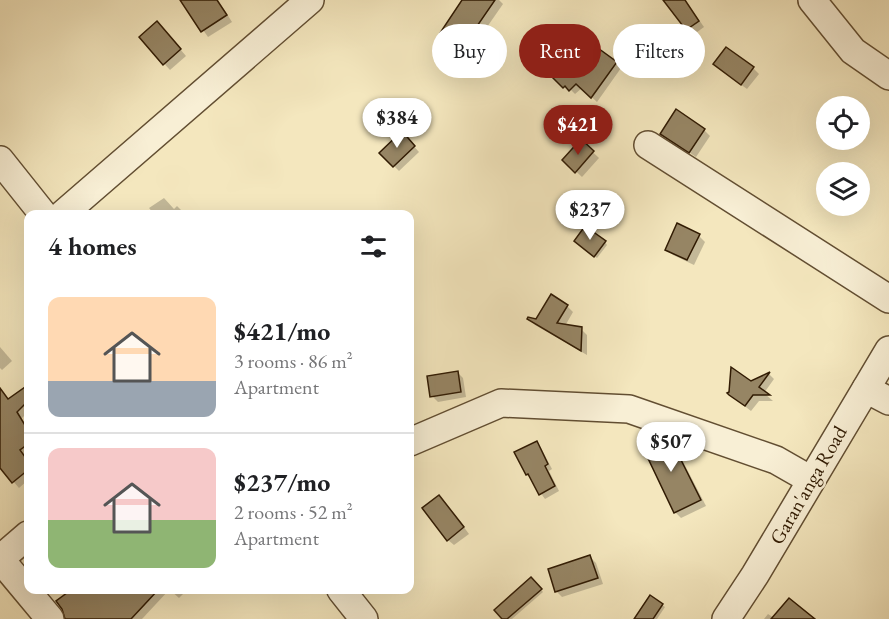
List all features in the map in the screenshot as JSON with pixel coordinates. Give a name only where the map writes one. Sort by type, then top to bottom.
[{"type":"street","points":[[68,210],[310,0]]},
{"type":"street","points":[[812,0],[853,51],[889,76]]},
{"type":"street","points":[[648,145],[889,299]]},
{"type":"street","points":[[0,160],[40,210]]},
{"type":"street","name":"Garan'anga Road","points":[[726,619],[811,480],[877,395],[889,350]]},
{"type":"street","points":[[414,440],[501,403],[629,409],[776,460],[811,480]]},
{"type":"street","points":[[24,538],[0,559],[24,588]]},
{"type":"street","points":[[29,594],[50,619]]},
{"type":"street","points":[[344,594],[364,619]]},
{"type":"building","points":[[180,0],[217,0],[227,15],[201,32]]},
{"type":"building","points":[[462,0],[495,0],[478,24],[446,24]]},
{"type":"building","points":[[663,0],[685,0],[699,21],[695,24],[681,24]]},
{"type":"building","points":[[157,21],[181,49],[163,65],[139,37]]},
{"type":"building","points":[[726,47],[754,67],[741,85],[713,64]]},
{"type":"building","points":[[601,50],[613,59],[613,68],[591,98],[576,84],[569,91],[565,86],[563,88],[553,78],[601,78]]},
{"type":"building","points":[[676,109],[705,129],[689,153],[660,134]]},
{"type":"building","points":[[402,131],[415,146],[393,167],[379,153]]},
{"type":"building","points":[[581,139],[594,151],[575,173],[562,160]]},
{"type":"building","points":[[677,223],[700,234],[687,260],[665,250]]},
{"type":"building","points":[[585,226],[606,241],[594,257],[574,241]]},
{"type":"building","points":[[551,294],[568,305],[557,323],[582,327],[581,351],[527,319],[528,317],[536,319]]},
{"type":"building","points":[[731,367],[751,381],[770,372],[759,387],[770,395],[753,395],[745,406],[729,395],[727,393],[729,392]]},
{"type":"building","points":[[458,371],[461,392],[430,397],[427,376]]},
{"type":"building","points":[[0,388],[8,399],[24,388],[24,405],[17,412],[24,423],[24,447],[20,450],[24,456],[24,473],[12,483],[0,468]]},
{"type":"building","points":[[647,432],[671,440],[701,500],[674,513],[645,452],[652,448],[647,439]]},
{"type":"building","points":[[537,441],[548,464],[545,466],[555,486],[539,495],[514,452]]},
{"type":"building","points":[[439,495],[464,527],[447,541],[422,508]]},
{"type":"building","points":[[590,555],[598,578],[555,592],[548,569]]},
{"type":"building","points":[[531,577],[542,589],[507,619],[502,619],[494,610]]},
{"type":"building","points":[[66,594],[154,594],[131,619],[65,619],[56,601]]},
{"type":"building","points":[[650,595],[663,604],[653,619],[634,619]]},
{"type":"building","points":[[789,598],[815,619],[771,619]]}]
